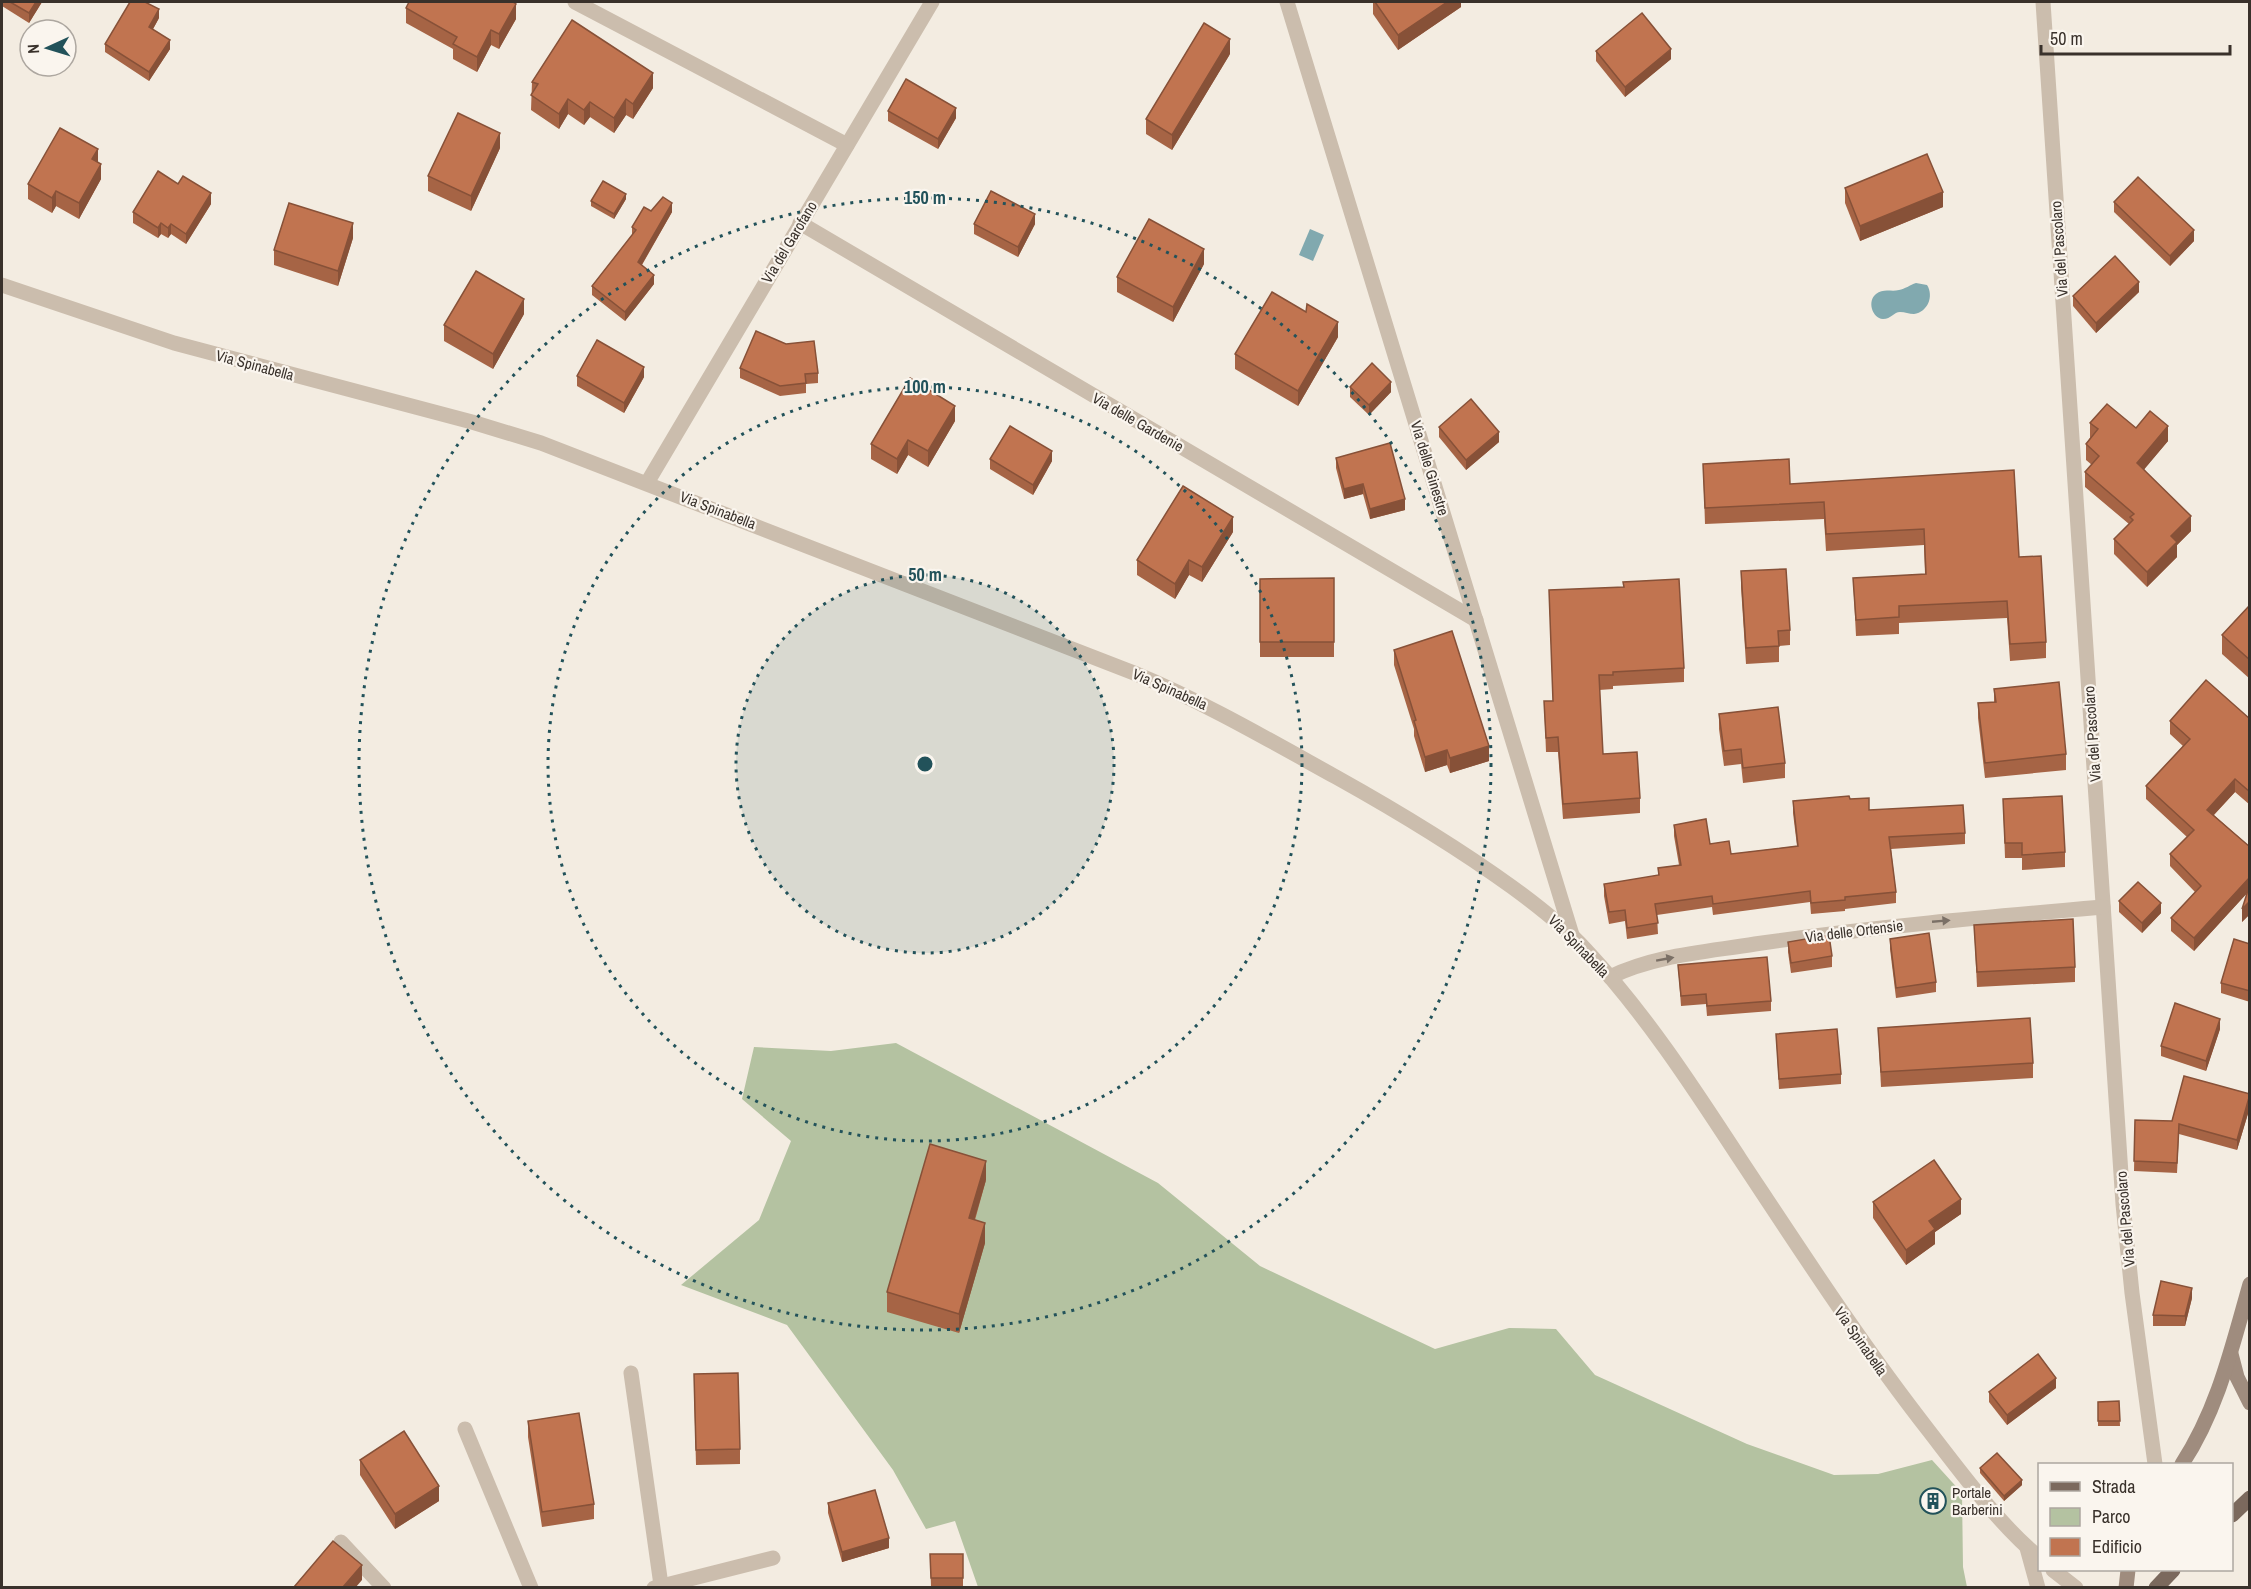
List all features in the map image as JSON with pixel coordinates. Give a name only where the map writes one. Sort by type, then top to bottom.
[{"type":"main road","points":[[2183,1463],[2193,1448],[2213,1407],[2250,1284]]},
{"type":"main road","points":[[2231,1351],[2237,1377],[2250,1403]]},
{"type":"main road","points":[[2191,1463],[2193,1448]]},
{"type":"main road","points":[[2233,1514],[2250,1498]]},
{"type":"main road","points":[[2126,1587],[2128,1571]]},
{"type":"main road","points":[[2158,1586],[2164,1571]]},
{"type":"main road","points":[[2158,1586],[2172,1571]]},
{"type":"street","points":[[574,2],[847,145]]},
{"type":"street","name":"Via del Garofano","points":[[647,483],[932,2]]},
{"type":"street","name":"Via delle Ginestre","points":[[1287,2],[1572,935]]},
{"type":"street","name":"Via del Pascolaro","points":[[2043,2],[2124,1215],[2155,1463]]},
{"type":"street","name":"Via delle Gardenie","points":[[800,224],[1476,620]]},
{"type":"street","name":"Via Spinabella","points":[[2,285],[174,343],[521,436],[647,483],[1134,673],[1209,707],[1443,838],[1542,909],[1572,935],[1610,977],[1641,1016],[1709,1113],[1834,1302],[1882,1370],[1960,1469],[2027,1548],[2038,1556]]},
{"type":"street","name":"Via delle Ortensie","points":[[1610,977],[1636,965],[1664,958],[1807,936],[1916,923],[2103,907]]},
{"type":"street","points":[[631,1373],[657,1586],[773,1558]]},
{"type":"street","points":[[465,1429],[531,1587]]},
{"type":"street","points":[[340,1542],[384,1587]]},
{"type":"street","name":"Via Spinabella","points":[[2027,1548],[2038,1587]]},
{"type":"street","points":[[2056,1571],[2076,1587]]},
{"type":"green space","points":[[896,1043],[1158,1183],[1260,1266],[1435,1349],[1509,1328],[1556,1329],[1595,1375],[1747,1444],[1834,1475],[1878,1474],[1932,1460],[1962,1493],[1963,1567],[1967,1587],[978,1587],[955,1521],[926,1529],[893,1470],[787,1325],[681,1285],[759,1220],[791,1141],[742,1099],[754,1047],[831,1051]]},
{"type":"water","points":[[1310,229],[1324,235],[1313,261],[1299,255]]},
{"type":"water","points":[[1916,283],[1927,285],[1929,289],[1930,298],[1923,310],[1914,314],[1898,312],[1883,319],[1876,316],[1871,305],[1876,294],[1881,291],[1901,289]]},
{"type":"building","points":[[10,2],[36,2],[29,13]]},
{"type":"building","points":[[130,2],[145,2],[159,9],[149,27],[170,40],[149,72],[105,44]]},
{"type":"building","points":[[409,2],[513,2],[516,4],[499,34],[491,30],[477,57],[453,44],[457,37],[406,8]]},
{"type":"building","points":[[1375,2],[1447,2],[1398,35]]},
{"type":"building","points":[[1642,13],[1671,49],[1625,87],[1596,51]]},
{"type":"building","points":[[572,20],[653,73],[633,104],[626,99],[614,118],[590,102],[584,110],[568,99],[559,114],[531,95],[538,84],[532,82]]},
{"type":"building","points":[[1204,23],[1230,39],[1172,135],[1146,119]]},
{"type":"building","points":[[906,79],[956,108],[938,139],[888,111]]},
{"type":"building","points":[[458,113],[500,133],[471,196],[428,176]]},
{"type":"building","points":[[60,128],[98,149],[92,159],[101,164],[79,203],[56,191],[52,198],[28,184]]},
{"type":"building","points":[[1927,154],[1943,192],[1860,226],[1845,188]]},
{"type":"building","points":[[158,171],[178,184],[183,176],[211,193],[186,234],[171,224],[168,228],[161,223],[158,228],[133,212]]},
{"type":"building","points":[[2138,177],[2194,230],[2170,256],[2114,202]]},
{"type":"building","points":[[603,181],[626,194],[614,214],[591,201]]},
{"type":"building","points":[[991,191],[1035,214],[1018,247],[974,224]]},
{"type":"building","points":[[663,197],[672,203],[638,262],[654,275],[625,312],[592,286],[636,230],[632,227],[644,207],[651,211]]},
{"type":"building","points":[[289,203],[353,223],[338,271],[274,250]]},
{"type":"building","points":[[1149,219],[1204,249],[1173,307],[1117,277]]},
{"type":"building","points":[[2115,256],[2139,282],[2096,323],[2073,296]]},
{"type":"building","points":[[476,271],[524,299],[493,354],[444,325]]},
{"type":"building","points":[[1272,292],[1306,312],[1307,304],[1338,322],[1298,391],[1235,354]]},
{"type":"building","points":[[756,331],[786,344],[814,341],[818,373],[805,374],[806,383],[780,386],[740,368]]},
{"type":"building","points":[[597,340],[644,367],[624,403],[577,376]]},
{"type":"building","points":[[1372,363],[1391,382],[1369,405],[1350,387]]},
{"type":"building","points":[[910,378],[955,406],[928,451],[908,440],[897,459],[871,444]]},
{"type":"building","points":[[1471,399],[1499,432],[1466,460],[1439,427]]},
{"type":"building","points":[[2107,404],[2136,428],[2150,411],[2168,426],[2137,463],[2191,516],[2171,536],[2177,542],[2147,572],[2114,539],[2133,520],[2130,517],[2134,514],[2085,472],[2099,456],[2086,444],[2098,429],[2090,423]]},
{"type":"building","points":[[1010,426],[1052,451],[1033,485],[990,459]]},
{"type":"building","points":[[1390,443],[1405,499],[1370,509],[1363,484],[1344,489],[1336,458]]},
{"type":"building","points":[[1789,459],[1790,484],[2014,470],[2019,557],[2041,556],[2046,642],[2010,644],[2007,601],[1899,606],[1899,617],[1856,620],[1853,578],[1926,574],[1924,529],[1826,534],[1824,502],[1705,508],[1703,464]]},
{"type":"building","points":[[1183,486],[1233,517],[1202,567],[1189,560],[1175,584],[1137,560]]},
{"type":"building","points":[[1786,569],[1790,630],[1778,631],[1779,646],[1746,648],[1741,571]]},
{"type":"building","points":[[1334,578],[1334,642],[1260,642],[1260,579]]},
{"type":"building","points":[[1679,579],[1684,668],[1613,672],[1613,675],[1599,675],[1603,754],[1637,752],[1640,798],[1563,804],[1558,737],[1546,738],[1544,701],[1553,701],[1549,590],[1624,587],[1623,582]]},
{"type":"building","points":[[2250,605],[2250,660],[2222,635]]},
{"type":"building","points":[[1452,631],[1489,746],[1450,758],[1447,750],[1425,757],[1394,650]]},
{"type":"building","points":[[2206,680],[2250,719],[2250,792],[2235,779],[2207,810],[2250,847],[2250,877],[2194,938],[2171,918],[2201,886],[2170,854],[2194,830],[2146,786],[2190,739],[2170,721]]},
{"type":"building","points":[[2059,682],[2066,754],[1985,763],[1978,703],[1996,702],[1994,689]]},
{"type":"building","points":[[1778,707],[1785,763],[1743,768],[1741,749],[1724,751],[1719,714]]},
{"type":"building","points":[[1849,796],[1850,799],[1869,798],[1869,810],[1963,805],[1965,833],[1889,837],[1896,892],[1811,903],[1810,891],[1713,904],[1712,896],[1655,904],[1658,923],[1627,928],[1625,910],[1609,912],[1604,884],[1659,875],[1658,868],[1681,865],[1674,825],[1706,819],[1710,844],[1729,841],[1731,854],[1798,846],[1793,801]]},
{"type":"building","points":[[2062,796],[2065,852],[2022,855],[2022,843],[2005,843],[2003,799]]},
{"type":"building","points":[[2138,882],[2161,903],[2142,923],[2119,901]]},
{"type":"building","points":[[2250,884],[2250,901],[2242,909]]},
{"type":"building","points":[[2073,919],[2075,967],[1977,972],[1974,925]]},
{"type":"building","points":[[1929,933],[1936,982],[1896,988],[1890,939]]},
{"type":"building","points":[[1829,935],[1832,956],[1791,963],[1788,942]]},
{"type":"building","points":[[2234,939],[2250,944],[2250,991],[2221,983]]},
{"type":"building","points":[[1767,957],[1771,1001],[1707,1006],[1706,994],[1681,996],[1678,965]]},
{"type":"building","points":[[2175,1003],[2220,1019],[2206,1061],[2161,1046]]},
{"type":"building","points":[[2030,1018],[2033,1063],[1881,1072],[1878,1028]]},
{"type":"building","points":[[1837,1029],[1841,1074],[1779,1079],[1776,1034]]},
{"type":"building","points":[[2184,1076],[2250,1094],[2237,1140],[2179,1124],[2177,1163],[2134,1161],[2135,1120],[2172,1121]]},
{"type":"building","points":[[930,1144],[986,1161],[969,1218],[985,1223],[959,1314],[887,1292]]},
{"type":"building","points":[[1934,1160],[1961,1199],[1929,1221],[1935,1229],[1906,1250],[1873,1202]]},
{"type":"building","points":[[2161,1281],[2192,1288],[2185,1316],[2153,1315]]},
{"type":"building","points":[[2038,1354],[2056,1378],[2007,1415],[1989,1392]]},
{"type":"building","points":[[738,1373],[740,1449],[696,1450],[694,1374]]},
{"type":"building","points":[[2119,1401],[2120,1421],[2098,1421],[2098,1402]]},
{"type":"building","points":[[579,1413],[594,1504],[542,1512],[528,1421]]},
{"type":"building","points":[[404,1431],[439,1486],[395,1514],[360,1460]]},
{"type":"building","points":[[1997,1453],[2022,1480],[2004,1496],[1980,1468]]},
{"type":"building","points":[[875,1490],[889,1538],[842,1552],[828,1503]]},
{"type":"building","points":[[333,1541],[362,1565],[343,1587],[294,1587]]},
{"type":"building","points":[[930,1554],[963,1554],[963,1578],[931,1578]]},
{"type":"place","name":"Portale Barberini","points":[[1933,1501]]}]
